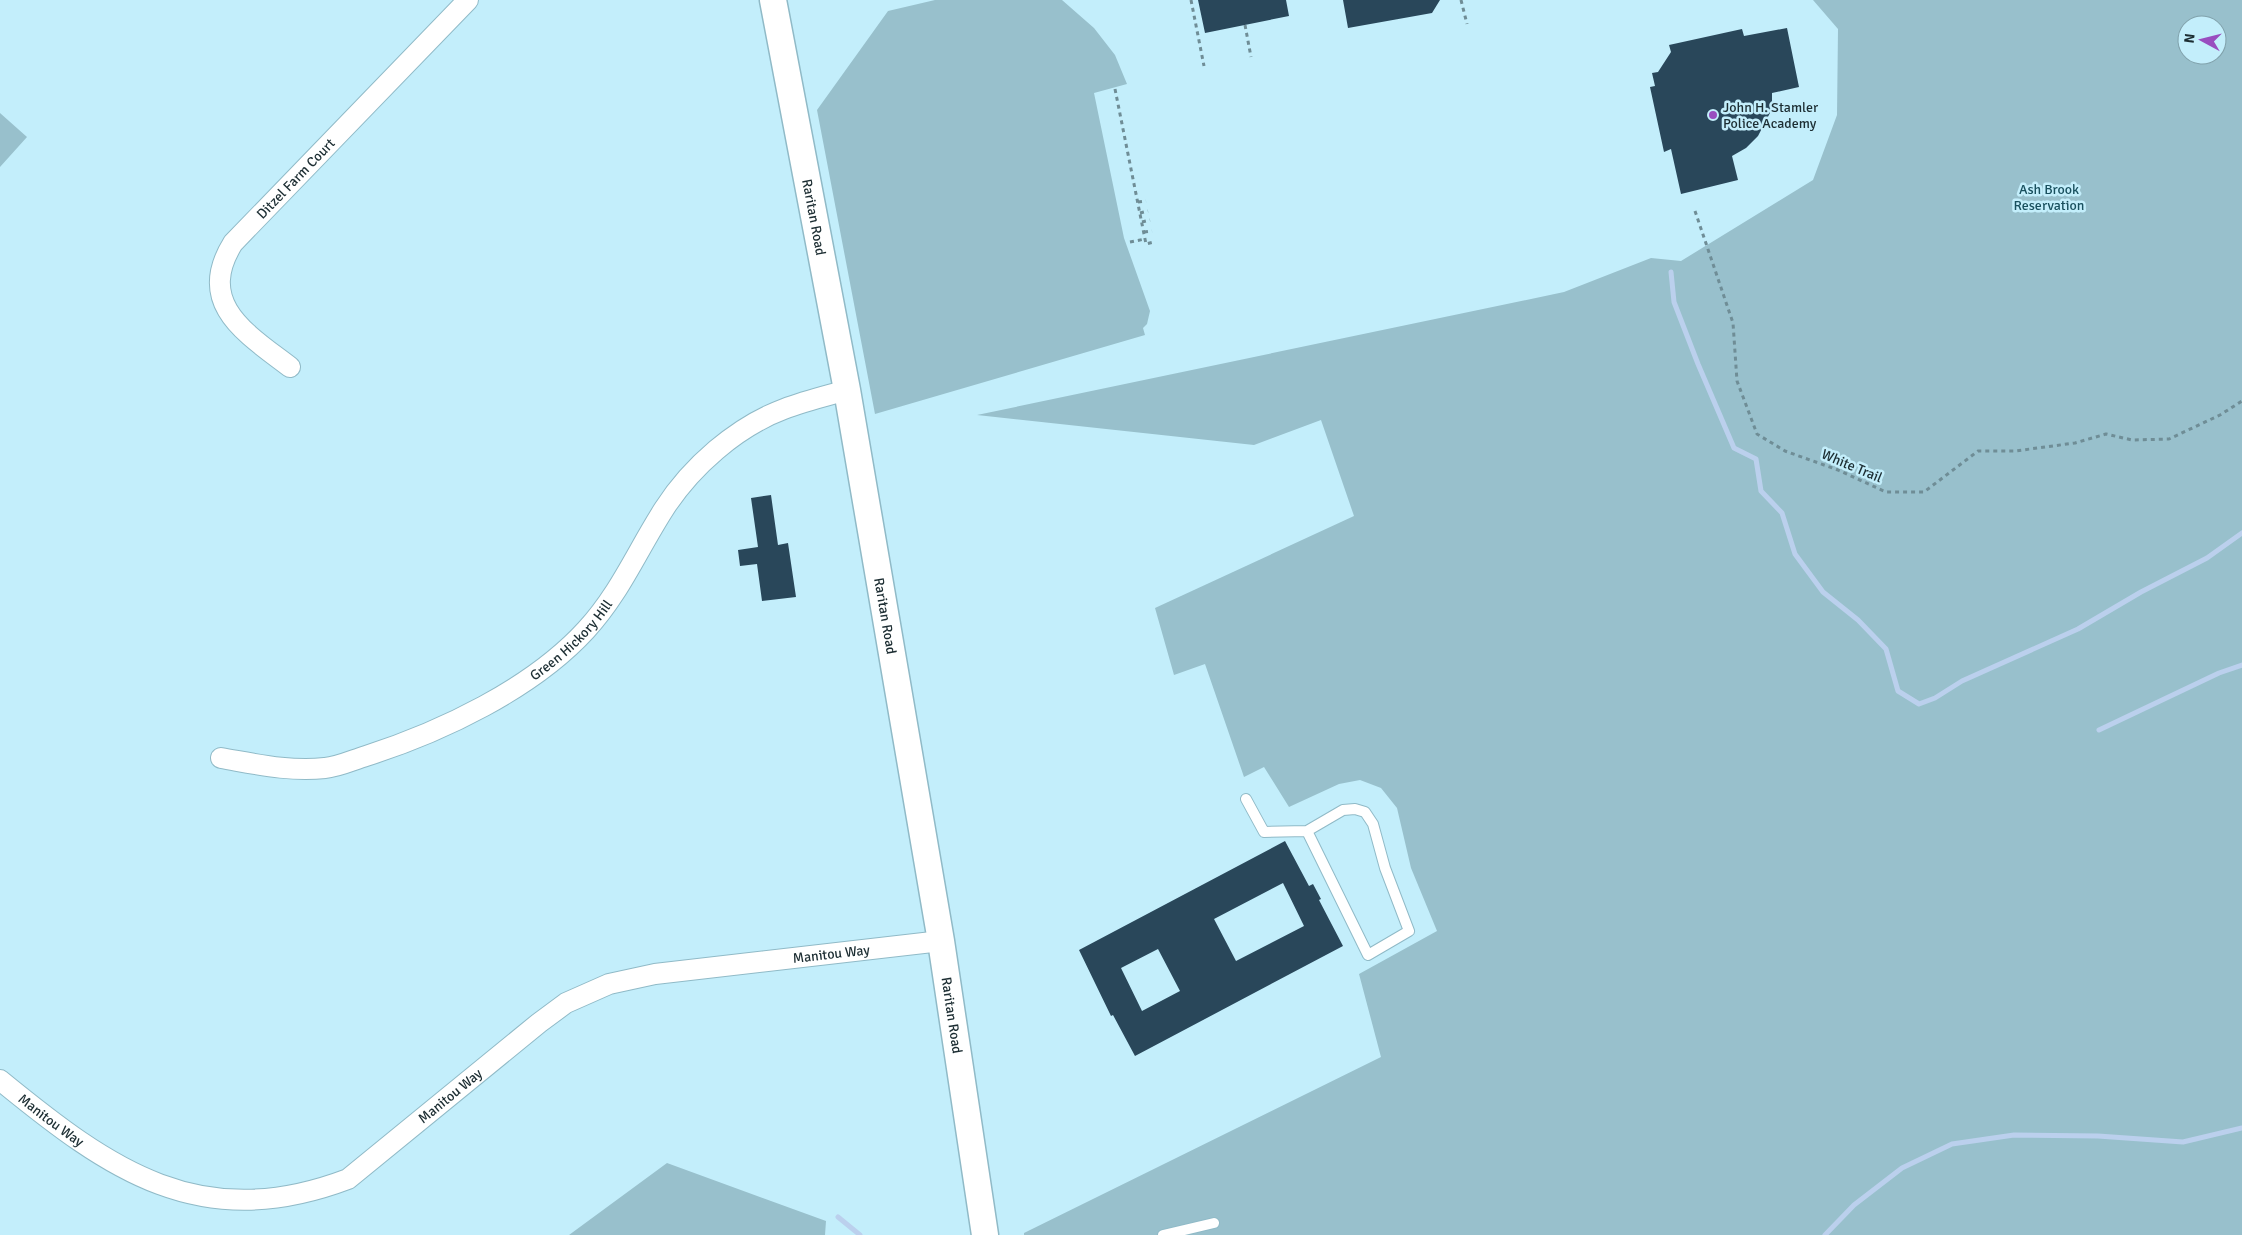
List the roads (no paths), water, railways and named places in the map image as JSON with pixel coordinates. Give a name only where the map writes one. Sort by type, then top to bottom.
[{"type":"street","name":"Ditzel Farm Court","points":[[290,367],[243,331],[230,317],[222,299],[220,286],[220,273],[226,255],[233,244],[468,0]]},
{"type":"street","name":"Raritan Road","points":[[773,0],[847,390],[941,941],[986,1235]]},
{"type":"street","name":"Green Hickory Hill","points":[[221,758],[281,769],[326,768],[404,744],[486,705],[536,674],[586,631],[619,589],[663,511],[680,485],[716,450],[749,426],[783,409],[847,390]]},
{"type":"street","name":"Manitou Way","points":[[0,1080],[116,1175],[152,1195],[170,1203],[208,1213],[227,1215],[266,1213],[304,1204],[322,1196],[348,1180],[539,1023],[566,1003],[609,984],[655,974],[941,941]]},
{"type":"lane","points":[[1246,799],[1264,832],[1307,831],[1343,810],[1354,809],[1365,812],[1372,824],[1385,868],[1410,931],[1368,955],[1307,831]]},
{"type":"lane","points":[[1163,1235],[1214,1223]]},
{"type":"waterway","points":[[1671,272],[1674,302],[1734,448],[1756,459],[1761,491],[1782,513],[1795,554],[1823,592],[1858,620],[1886,649],[1898,691],[1919,704],[1935,698],[1962,681],[2078,629],[2141,592],[2207,558],[2242,533]]},
{"type":"waterway","points":[[2099,730],[2219,673],[2242,665]]},
{"type":"waterway","points":[[1825,1235],[1854,1205],[1902,1168],[1952,1144],[2014,1135],[2098,1136],[2183,1142],[2242,1128]]},
{"type":"waterway","points":[[838,1217],[860,1235]]},
{"type":"place","name":"John H. Stamler Police Academy","points":[[1713,115]]},
{"type":"park label","name":"Ash Brook Reservation","points":[[2049,197]]}]
